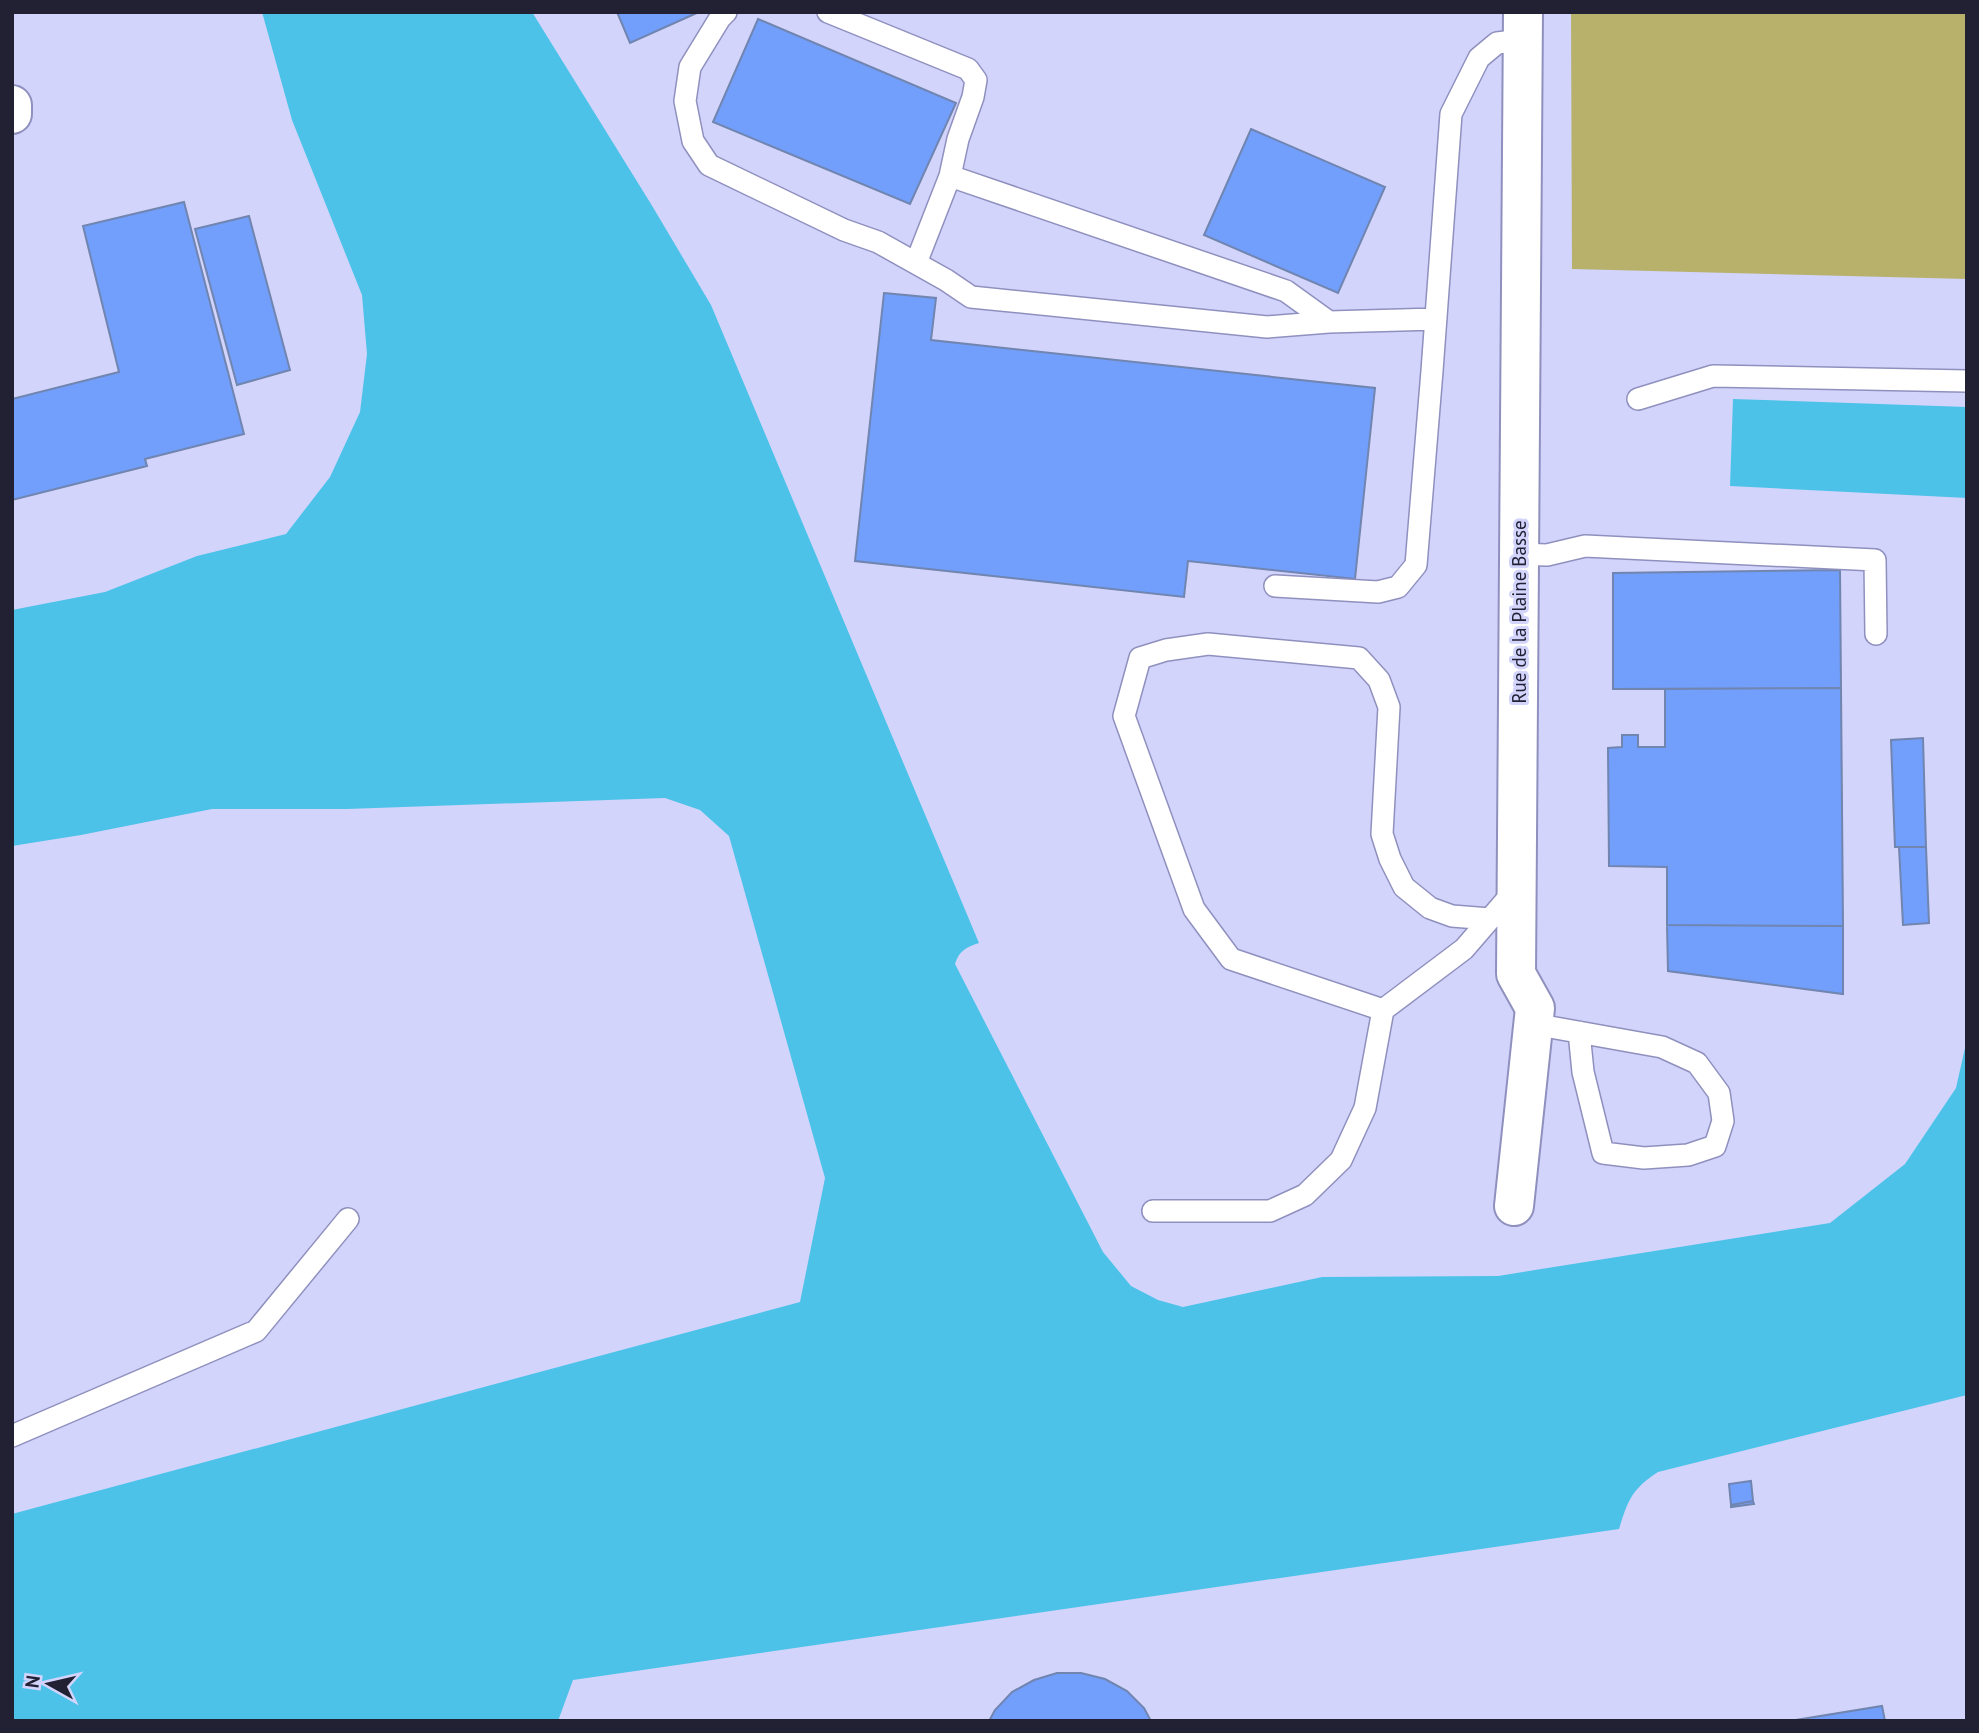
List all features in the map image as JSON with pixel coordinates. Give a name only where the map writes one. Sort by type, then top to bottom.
[{"type":"street","name":"Rue de la Plaine Basse","points":[[1514,1206],[1535,1008],[1516,974],[1523,26]]},
{"type":"street","points":[[12,105],[12,114]]},
{"type":"lane","points":[[726,12],[690,67],[685,101],[693,141],[709,165],[844,230],[878,242],[946,280],[971,298],[1267,327],[1436,319]]},
{"type":"lane","points":[[828,12],[968,69],[976,80],[950,176],[916,263]]},
{"type":"lane","points":[[1275,586],[1378,592],[1398,587],[1416,565],[1451,114],[1479,58],[1523,26]]},
{"type":"lane","points":[[950,176],[1286,291],[1329,322]]},
{"type":"lane","points":[[1637,399],[1713,376],[1967,381]]},
{"type":"lane","points":[[1519,554],[1547,555],[1585,546],[1875,560],[1876,634]]},
{"type":"lane","points":[[1383,1010],[1231,959],[1194,909],[1124,716],[1140,658],[1166,650],[1208,644],[1359,658],[1379,680],[1389,707],[1382,834],[1390,859],[1404,887],[1430,908],[1452,916],[1490,919]]},
{"type":"lane","points":[[1153,1211],[1270,1211],[1305,1195],[1341,1160],[1365,1108],[1383,1010],[1464,949],[1517,887]]},
{"type":"lane","points":[[1533,1024],[1580,1032],[1662,1047],[1697,1063],[1719,1093],[1723,1121],[1715,1146],[1688,1155],[1644,1158],[1603,1153],[1583,1072],[1580,1032]]},
{"type":"lane","points":[[12,1436],[256,1331],[348,1219]]},
{"type":"shaded area","points":[[1571,12],[1967,12],[1967,279],[1572,269]]},
{"type":"water","points":[[262,12],[532,12],[711,305],[979,943],[964,950],[955,964],[1103,1252],[1131,1286],[1158,1300],[1183,1307],[1322,1277],[1498,1276],[1830,1223],[1905,1164],[1956,1088],[1967,1039],[1967,1395],[1658,1472],[1632,1496],[1619,1529],[573,1680],[558,1721],[12,1721],[12,1514],[800,1302],[825,1178],[729,836],[700,810],[665,798],[347,809],[212,809],[12,846],[12,610],[105,592],[197,556],[286,534],[330,477],[360,412],[367,354],[362,295],[292,120]]},
{"type":"water","points":[[1733,399],[1967,407],[1967,498],[1730,486]]},
{"type":"building","points":[[617,12],[699,12],[630,43]]},
{"type":"building","points":[[758,19],[956,103],[910,204],[713,122]]},
{"type":"building","points":[[1251,129],[1385,187],[1338,293],[1204,235]]},
{"type":"building","points":[[184,202],[244,434],[145,459],[147,466],[12,500],[12,399],[119,372],[83,226]]},
{"type":"building","points":[[249,216],[290,370],[237,385],[195,229]]},
{"type":"building","points":[[884,293],[936,298],[931,340],[1375,388],[1355,579],[1188,561],[1184,597],[855,561]]},
{"type":"building","points":[[1840,570],[1841,688],[1613,689],[1613,573]]},
{"type":"building","points":[[1841,688],[1843,926],[1667,925],[1667,867],[1609,866],[1608,748],[1622,747],[1622,735],[1638,735],[1638,747],[1665,747],[1665,689]]},
{"type":"building","points":[[1923,738],[1926,847],[1895,847],[1891,740]]},
{"type":"building","points":[[1899,847],[1926,847],[1929,923],[1903,925]]},
{"type":"building","points":[[1667,925],[1843,926],[1843,994],[1668,971]]},
{"type":"building","points":[[1751,1481],[1753,1501],[1731,1505],[1729,1484]]},
{"type":"building","points":[[1753,1501],[1754,1504],[1731,1507],[1731,1505]]},
{"type":"building","points":[[1057,1673],[1081,1673],[1105,1679],[1127,1691],[1144,1708],[1151,1721],[989,1721],[995,1710],[1012,1692],[1034,1680]]},
{"type":"building","points":[[1882,1706],[1885,1721],[1796,1720]]}]
